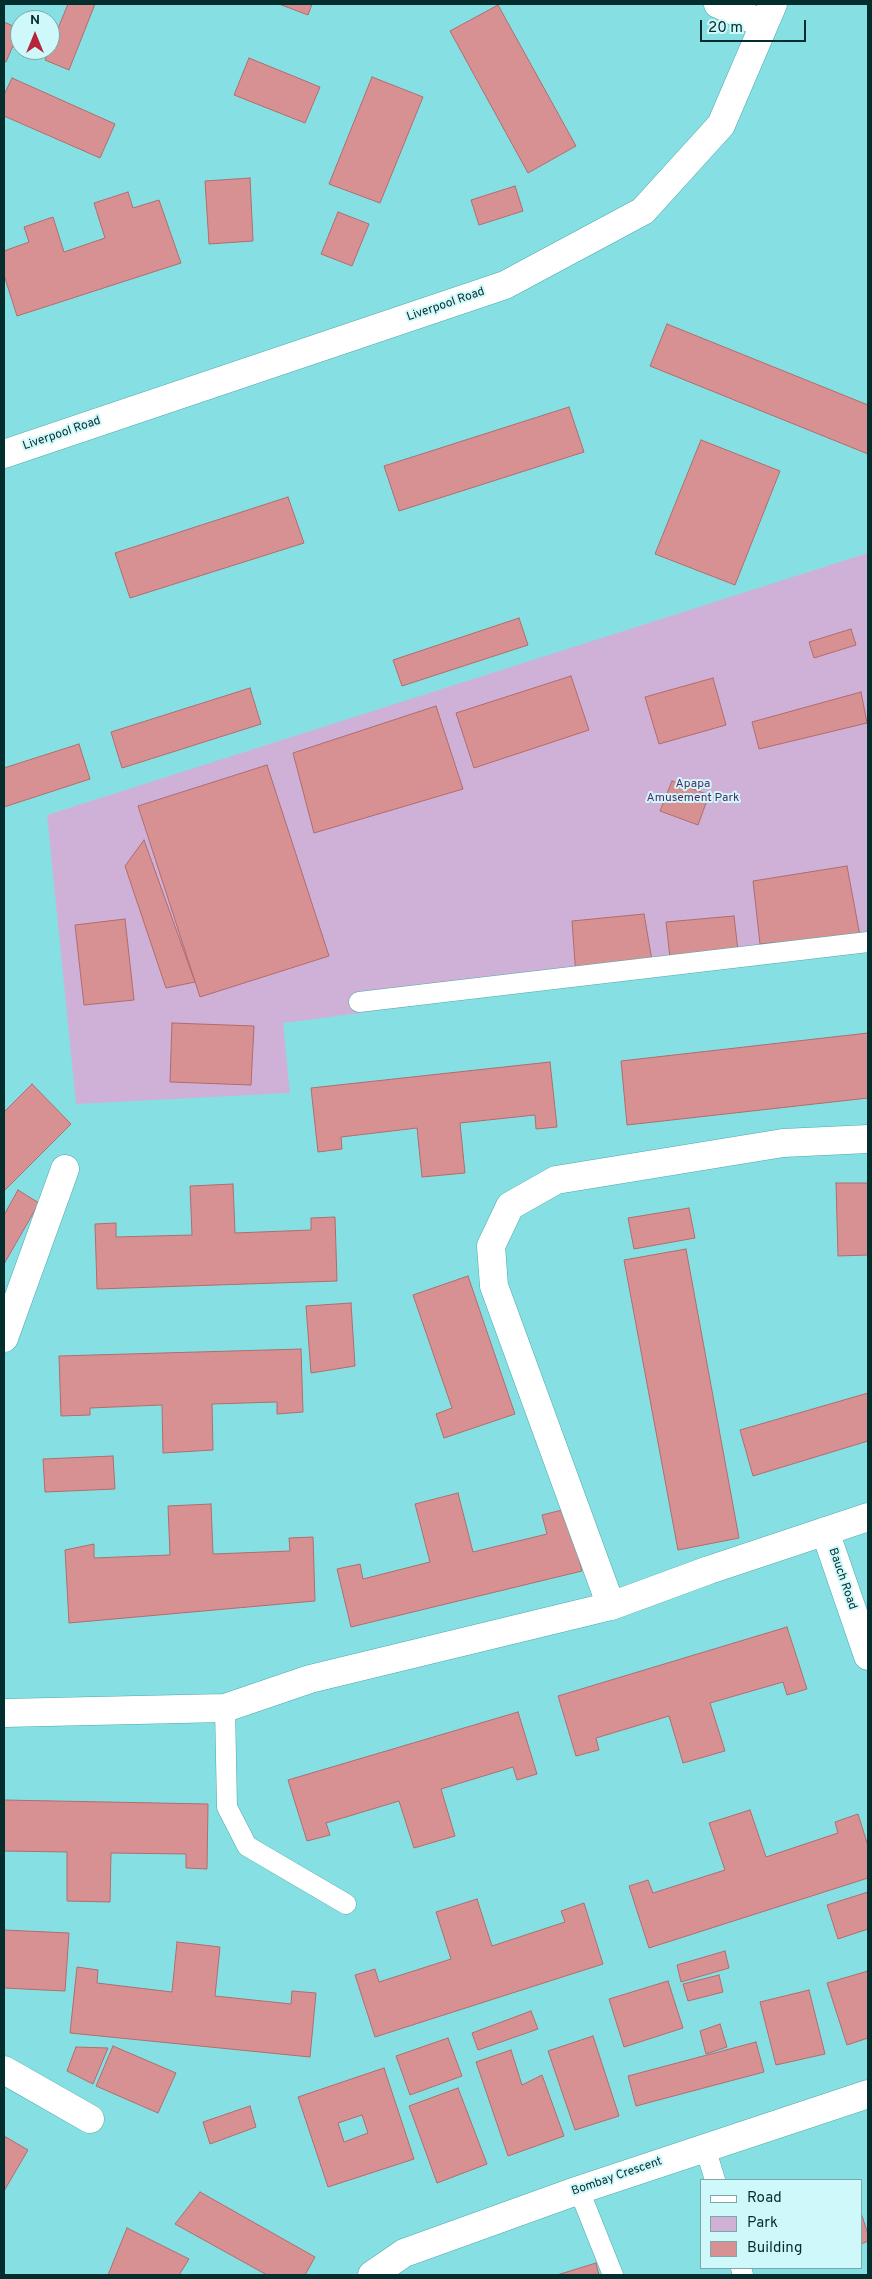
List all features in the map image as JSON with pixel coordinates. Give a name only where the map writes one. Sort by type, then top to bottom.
[{"type":"street","points":[[718,4],[768,14]]},
{"type":"street","name":"Liverpool Road","points":[[4,454],[505,285],[642,211],[721,125],[768,14]]},
{"type":"street","points":[[611,1606],[494,1286],[491,1246],[510,1206],[556,1180],[783,1143],[868,1138]]},
{"type":"street","points":[[4,1338],[65,1169]]},
{"type":"street","points":[[4,1713],[225,1708],[310,1678],[611,1606],[868,1517]]},
{"type":"street","name":"Bauch Road","points":[[826,1531],[868,1656]]},
{"type":"street","points":[[4,2070],[90,2119]]},
{"type":"street","name":"Bombay Crescent","points":[[372,2275],[404,2253],[579,2190],[868,2094]]},
{"type":"lane","points":[[359,1002],[868,942]]},
{"type":"lane","points":[[225,1708],[228,1808],[247,1846],[346,1904]]},
{"type":"lane","points":[[705,2147],[715,2179]]},
{"type":"lane","points":[[579,2190],[613,2275]]},
{"type":"green space","name":"Apapa Amusement Park","points":[[868,553],[868,947],[283,1023],[290,1093],[76,1104],[47,815]]},
{"type":"building","points":[[68,4],[95,4],[69,70],[45,60],[60,60],[60,23]]},
{"type":"building","points":[[279,4],[312,4],[308,15]]},
{"type":"building","points":[[498,5],[576,146],[528,173],[450,31]]},
{"type":"building","points":[[4,22],[10,25],[10,53],[6,62],[4,61]]},
{"type":"building","points":[[249,58],[320,87],[305,123],[234,95]]},
{"type":"building","points":[[372,77],[423,97],[380,203],[329,184]]},
{"type":"building","points":[[12,78],[115,124],[100,158],[4,116],[4,95]]},
{"type":"building","points":[[250,178],[253,241],[209,244],[205,181]]},
{"type":"building","points":[[515,186],[523,211],[479,225],[471,200]]},
{"type":"building","points":[[128,192],[133,208],[159,200],[181,263],[17,316],[4,275],[4,251],[29,242],[24,227],[53,217],[64,252],[105,238],[94,203]]},
{"type":"building","points":[[338,212],[369,224],[352,266],[321,254]]},
{"type":"building","points":[[667,324],[868,405],[868,454],[650,366]]},
{"type":"building","points":[[569,407],[584,452],[399,511],[384,466]]},
{"type":"building","points":[[701,440],[780,471],[735,585],[655,554]]},
{"type":"building","points":[[288,497],[304,543],[130,598],[115,553]]},
{"type":"building","points":[[519,618],[528,645],[402,686],[393,660]]},
{"type":"building","points":[[851,629],[856,645],[814,658],[809,642]]},
{"type":"building","points":[[571,676],[589,730],[474,768],[456,713]]},
{"type":"building","points":[[713,678],[726,725],[659,744],[645,697]]},
{"type":"building","points":[[250,688],[261,724],[122,768],[111,732]]},
{"type":"building","points":[[861,692],[867,723],[759,749],[752,722]]},
{"type":"building","points":[[436,706],[463,789],[314,833],[293,753]]},
{"type":"building","points":[[79,744],[90,779],[4,807],[4,768]]},
{"type":"building","points":[[267,765],[329,956],[200,997],[138,806]]},
{"type":"building","points":[[672,781],[709,795],[698,825],[660,811]]},
{"type":"building","points":[[144,840],[195,982],[166,988],[125,866]]},
{"type":"building","points":[[847,866],[860,936],[760,944],[753,881]]},
{"type":"building","points":[[644,914],[653,966],[576,977],[572,921]]},
{"type":"building","points":[[734,916],[738,951],[670,958],[666,922]]},
{"type":"building","points":[[125,919],[134,1000],[84,1005],[75,925]]},
{"type":"building","points":[[172,1023],[254,1026],[251,1085],[170,1082]]},
{"type":"building","points":[[868,1033],[868,1098],[627,1125],[621,1061]]},
{"type":"building","points":[[550,1062],[557,1127],[536,1129],[535,1115],[460,1123],[465,1173],[422,1177],[417,1128],[341,1137],[342,1149],[318,1152],[311,1088]]},
{"type":"building","points":[[32,1084],[71,1124],[4,1191],[4,1112]]},
{"type":"building","points":[[836,1183],[868,1183],[868,1255],[838,1256]]},
{"type":"building","points":[[233,1184],[235,1233],[311,1230],[311,1218],[335,1217],[337,1281],[97,1289],[95,1224],[116,1223],[116,1237],[192,1235],[190,1186]]},
{"type":"building","points":[[18,1190],[39,1203],[4,1264],[4,1215]]},
{"type":"building","points":[[689,1208],[695,1238],[634,1249],[628,1218]]},
{"type":"building","points":[[686,1249],[739,1538],[678,1550],[624,1260]]},
{"type":"building","points":[[468,1276],[515,1414],[444,1438],[436,1414],[452,1408],[413,1295]]},
{"type":"building","points":[[351,1303],[355,1366],[311,1373],[306,1306]]},
{"type":"building","points":[[301,1349],[303,1412],[277,1414],[277,1402],[212,1404],[213,1450],[163,1453],[162,1405],[90,1408],[90,1415],[61,1416],[59,1356]]},
{"type":"building","points":[[868,1393],[868,1441],[753,1476],[740,1430]]},
{"type":"building","points":[[113,1456],[115,1489],[45,1492],[43,1459]]},
{"type":"building","points":[[458,1493],[473,1552],[547,1534],[542,1515],[566,1509],[582,1571],[351,1627],[337,1569],[360,1564],[363,1579],[430,1562],[415,1504]]},
{"type":"building","points":[[211,1504],[213,1554],[290,1551],[289,1538],[313,1537],[315,1601],[69,1623],[65,1550],[94,1544],[94,1558],[170,1555],[168,1506]]},
{"type":"building","points":[[787,1627],[807,1689],[787,1695],[783,1682],[710,1703],[725,1751],[683,1763],[669,1716],[596,1738],[599,1750],[576,1756],[558,1696]]},
{"type":"building","points":[[518,1712],[537,1774],[517,1780],[513,1767],[441,1789],[455,1836],[414,1848],[399,1801],[326,1823],[330,1835],[307,1841],[288,1780]]},
{"type":"building","points":[[4,1800],[208,1804],[207,1869],[186,1868],[186,1854],[111,1853],[110,1902],[67,1901],[67,1852],[4,1851]]},
{"type":"building","points":[[750,1810],[766,1857],[838,1833],[835,1822],[858,1814],[868,1846],[868,1878],[649,1948],[629,1886],[648,1880],[653,1893],[725,1870],[709,1823]]},
{"type":"building","points":[[868,1892],[868,1929],[838,1939],[827,1905]]},
{"type":"building","points":[[477,1899],[492,1946],[565,1922],[561,1911],[584,1903],[603,1964],[375,2037],[355,1975],[375,1969],[379,1982],[451,1959],[436,1912]]},
{"type":"building","points":[[4,1930],[69,1933],[65,1991],[4,1988]]},
{"type":"building","points":[[177,1942],[220,1947],[215,1996],[291,2004],[292,1991],[316,1993],[310,2057],[70,2033],[77,1967],[98,1970],[97,1983],[172,1992]]},
{"type":"building","points":[[725,1951],[729,1968],[681,1982],[677,1965]]},
{"type":"building","points":[[868,1971],[868,2038],[847,2045],[827,1983]]},
{"type":"building","points":[[719,1975],[723,1992],[688,2001],[683,1984]]},
{"type":"building","points":[[668,1981],[683,2028],[624,2047],[609,1999]]},
{"type":"building","points":[[809,1990],[825,2054],[776,2065],[760,2002]]},
{"type":"building","points":[[531,2011],[538,2029],[478,2050],[472,2033]]},
{"type":"building","points":[[720,2024],[727,2047],[706,2054],[700,2031]]},
{"type":"building","points":[[593,2036],[619,2116],[575,2130],[548,2051]]},
{"type":"building","points":[[448,2038],[462,2076],[410,2095],[396,2056]]},
{"type":"building","points":[[756,2042],[764,2072],[636,2106],[628,2076]]},
{"type":"building","points":[[113,2046],[176,2073],[158,2113],[96,2086]]},
{"type":"building","points":[[76,2047],[108,2048],[93,2084],[67,2071]]},
{"type":"building","points":[[511,2050],[522,2085],[542,2075],[564,2136],[508,2156],[476,2062]]},
{"type":"building","points":[[384,2068],[414,2159],[328,2187],[298,2097]],"holes":[[[362,2115],[368,2133],[344,2142],[338,2123]]]},
{"type":"building","points":[[458,2088],[487,2164],[437,2183],[409,2106]]},
{"type":"building","points":[[250,2106],[256,2127],[210,2144],[203,2122]]},
{"type":"building","points":[[4,2136],[28,2150],[4,2191]]},
{"type":"building","points":[[200,2192],[315,2257],[305,2275],[267,2275],[175,2224]]},
{"type":"building","points":[[862,2216],[868,2234],[868,2241],[862,2244]]},
{"type":"building","points":[[127,2228],[189,2259],[179,2275],[108,2275]]},
{"type":"building","points":[[596,2263],[599,2275],[557,2275]]}]
